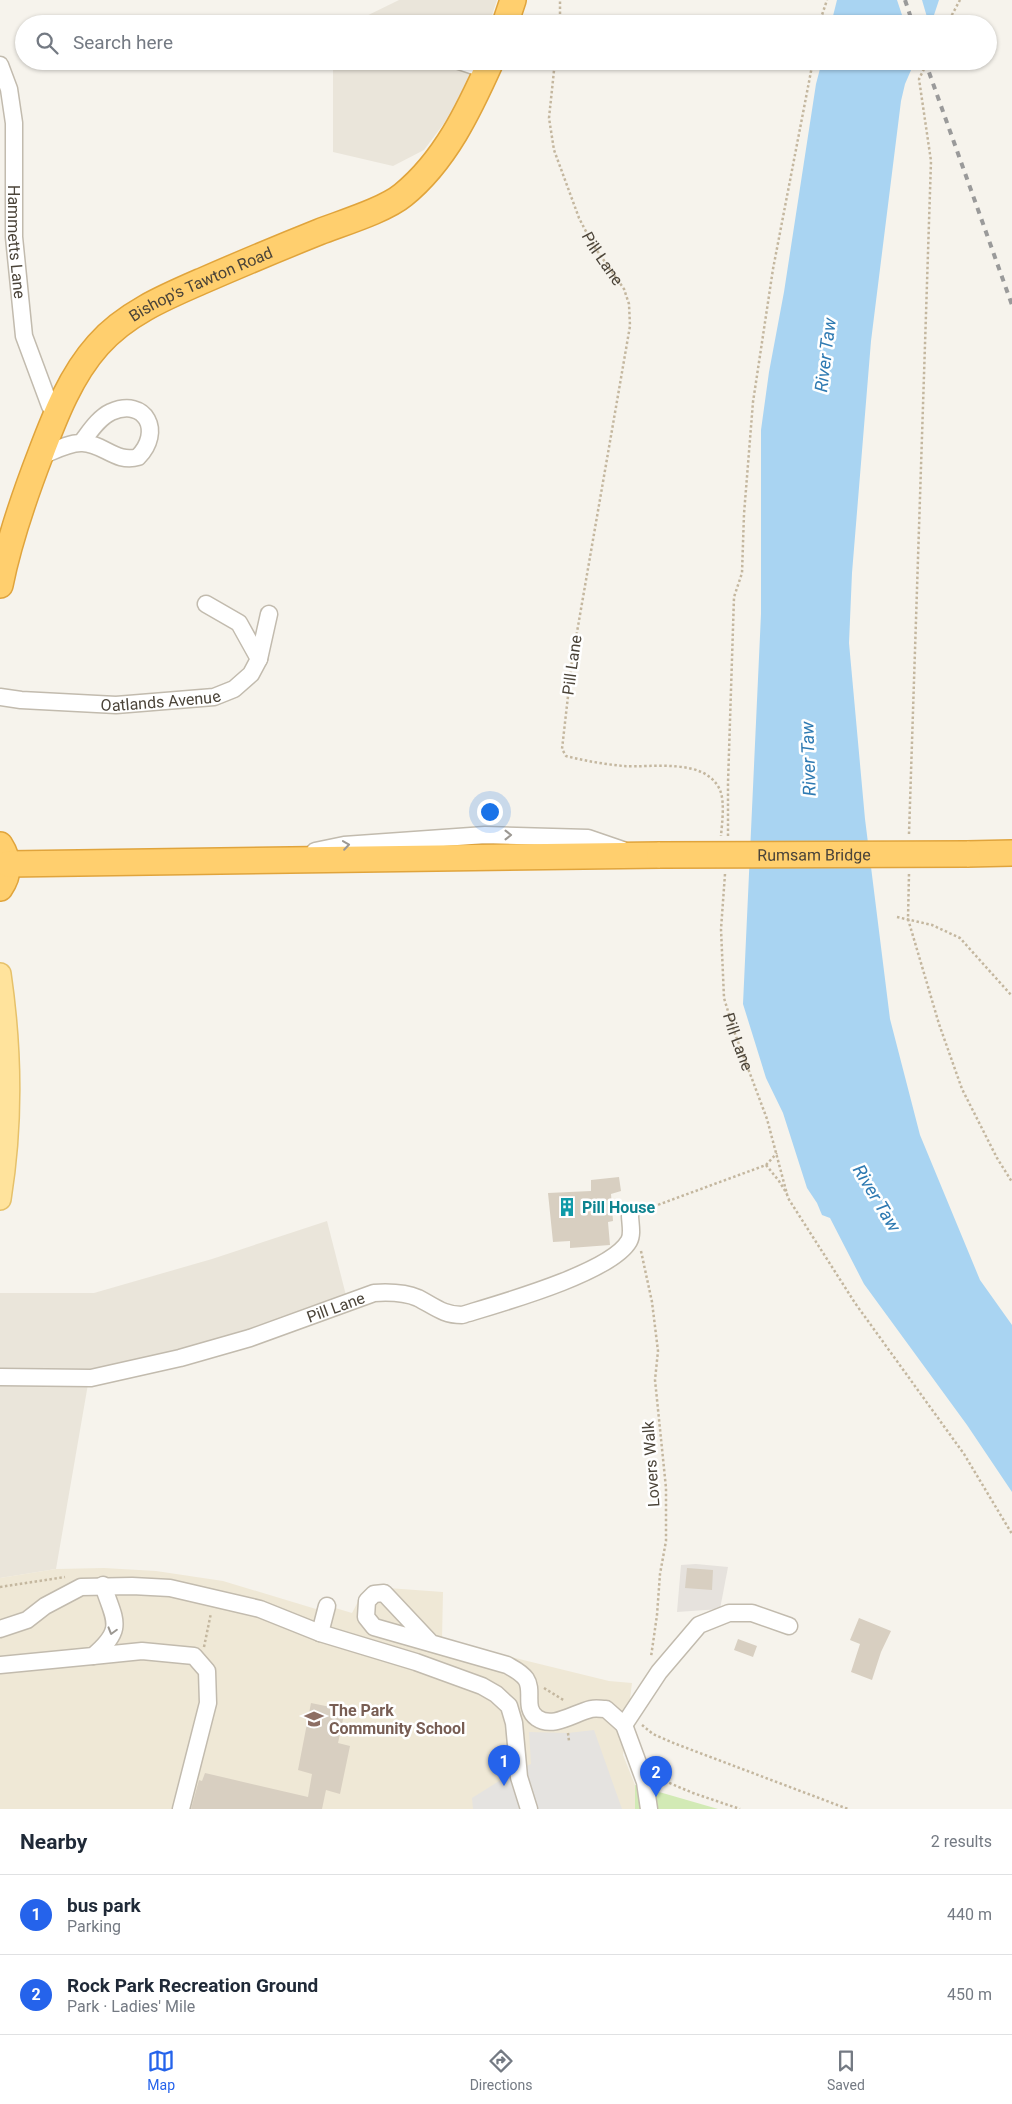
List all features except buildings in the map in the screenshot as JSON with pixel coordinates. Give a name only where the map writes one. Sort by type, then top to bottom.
[{"type":"highway","points":[[508,15],[514,0]]},
{"type":"highway","name":"Bishop's Tawton Road","points":[[0,585],[16,518],[39,457],[58,411],[79,370],[98,344],[137,312],[194,284],[274,250],[367,214],[401,197],[425,176],[444,151],[464,116],[486,70]]},
{"type":"highway","name":"Rumsam Bridge","points":[[4,855],[281,859],[1012,853]]},
{"type":"highway","points":[[0,888],[7,874],[4,855]]},
{"type":"main road","points":[[0,974],[4,1064],[5,1166],[0,1199]]},
{"type":"street","name":"Hammetts Lane","points":[[0,65],[9,89],[14,123],[14,238],[24,336],[50,406],[58,411]]},
{"type":"street","points":[[39,457],[80,443]]},
{"type":"street","points":[[206,604],[239,623],[259,659]]},
{"type":"street","name":"Oatlands Avenue","points":[[0,696],[21,700],[116,705],[214,697],[234,689],[251,674],[259,659],[269,614]]},
{"type":"street","points":[[630,1215],[630,1238]]},
{"type":"street","name":"Pill Lane","points":[[0,1377],[91,1378],[109,1374],[250,1338],[374,1293],[388,1292],[417,1298],[450,1315],[462,1315],[580,1275],[612,1258],[626,1246],[630,1238]]},
{"type":"street","points":[[93,1656],[104,1647],[114,1631],[115,1619],[112,1606],[103,1585]]},
{"type":"street","points":[[0,1628],[27,1620],[46,1606],[81,1586],[170,1588],[260,1609],[320,1633],[416,1662],[482,1686],[496,1694],[509,1706],[514,1723],[518,1777],[529,1809]]},
{"type":"street","points":[[320,1633],[327,1606]]},
{"type":"street","points":[[624,1725],[659,1672],[699,1625],[729,1613],[752,1613],[789,1626]]},
{"type":"street","points":[[431,1643],[507,1665],[519,1672],[529,1685],[529,1706],[532,1714],[542,1722],[555,1721],[593,1708],[606,1709],[624,1725],[645,1782],[649,1809]]},
{"type":"street","points":[[0,1665],[142,1651],[194,1656],[207,1671],[208,1703],[181,1809]]},
{"type":"path","points":[[560,0],[560,15]]},
{"type":"path","points":[[822,15],[827,0]]},
{"type":"path","points":[[952,15],[960,0]]},
{"type":"path","name":"Pill Lane","points":[[555,70],[549,118],[554,150],[579,218],[593,245],[624,288],[629,304],[630,326],[574,652],[562,749],[566,756],[591,761],[624,766],[678,766],[697,770],[712,779],[720,790],[721,839]]},
{"type":"path","points":[[728,838],[734,597],[742,574],[744,514],[753,402],[773,269],[811,70]]},
{"type":"path","points":[[909,840],[931,162],[919,79],[924,70]]},
{"type":"path","points":[[909,869],[908,919],[939,1024],[962,1089],[997,1158],[1012,1182]]},
{"type":"path","name":"Pill Lane","points":[[725,873],[721,929],[724,998],[734,1031],[767,1120],[788,1198]]},
{"type":"path","points":[[897,917],[932,925],[960,938],[1012,996]]},
{"type":"path","points":[[630,1215],[766,1165],[776,1153]]},
{"type":"path","points":[[766,1165],[779,1181],[855,1303],[964,1454],[1012,1534]]},
{"type":"path","name":"Lovers Walk","points":[[630,1238],[640,1250],[652,1302],[658,1351],[655,1380],[666,1488],[666,1541],[660,1574],[657,1615],[650,1663]]},
{"type":"path","points":[[194,1656],[203,1649],[213,1597]]},
{"type":"path","points":[[653,1734],[848,1809]]},
{"type":"path","points":[[655,1775],[661,1780],[693,1793],[740,1809]]},
{"type":"shaded area","points":[[399,0],[497,0],[492,15],[368,15]]},
{"type":"shaded area","points":[[333,70],[472,70],[451,114],[424,150],[393,166],[333,152]]},
{"type":"shaded area","points":[[327,1221],[349,1307],[88,1384],[56,1569],[0,1578],[0,1293],[94,1293],[212,1259]]},
{"type":"shaded area","points":[[696,1564],[728,1567],[720,1609],[677,1612],[681,1565]]},
{"type":"shaded area","name":"The Park Community School","points":[[104,1568],[156,1571],[223,1581],[316,1609],[322,1604],[352,1613],[362,1594],[374,1587],[443,1592],[442,1640],[609,1681],[632,1683],[623,1755],[635,1785],[635,1809],[0,1809],[0,1578],[56,1569]]},
{"type":"shaded area","points":[[594,1730],[622,1809],[473,1809],[472,1798],[512,1773],[531,1764],[529,1732],[568,1733]]},
{"type":"green space","points":[[635,1785],[718,1809],[635,1809]]},
{"type":"water","points":[[837,0],[939,0],[934,15],[833,15]]},
{"type":"water","name":"River Taw","points":[[820,70],[911,70],[901,101],[871,341],[852,573],[849,643],[865,819],[890,1019],[920,1135],[980,1280],[1012,1325],[1012,1492],[967,1425],[864,1284],[830,1218],[822,1215],[807,1188],[783,1113],[766,1078],[743,1004],[761,614],[761,430]]},
{"type":"pier","points":[[897,0],[922,0],[926,15],[902,15]]},
{"type":"railway","points":[[905,0],[910,15]]},
{"type":"railway","points":[[928,70],[1012,305]]},
{"type":"place","name":"Pill House","points":[[567,1207]]},
{"type":"place","name":"The Park Community School","points":[[314,1719]]},
{"type":"place","name":"bus park","points":[[504,1786]]},
{"type":"place","name":"Rock Park Recreation Ground","points":[[656,1797]]}]
